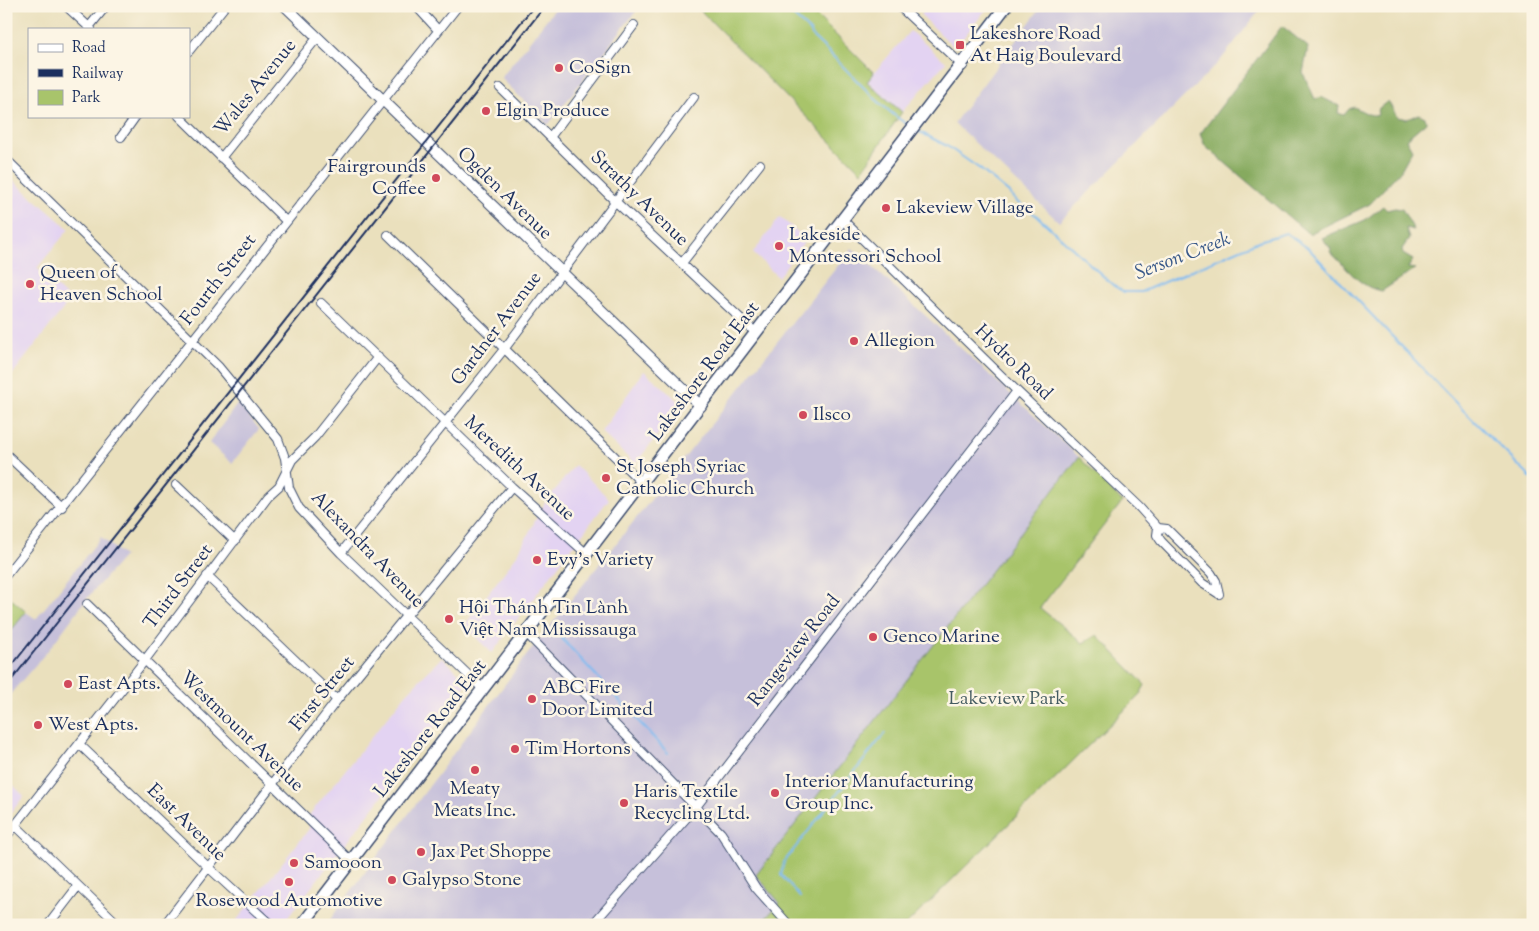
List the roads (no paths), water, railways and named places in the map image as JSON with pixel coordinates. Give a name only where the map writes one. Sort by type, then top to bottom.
[{"type":"main road","name":"Lakeshore Road East","points":[[302,925],[963,66],[1006,6]]},
{"type":"street","points":[[66,6],[90,28],[106,6]]},
{"type":"street","points":[[190,50],[225,6]]},
{"type":"street","name":"Ogden Avenue","points":[[285,6],[560,273],[701,406]]},
{"type":"street","points":[[416,6],[438,30]]},
{"type":"street","name":"Fourth Street","points":[[6,575],[62,507],[286,221],[458,6]]},
{"type":"street","points":[[899,6],[963,66]]},
{"type":"street","points":[[551,136],[634,25]]},
{"type":"street","name":"Wales Avenue","points":[[221,158],[317,38]]},
{"type":"street","name":"Strathy Avenue","points":[[500,88],[551,136],[616,202],[756,334]]},
{"type":"street","name":"Gardner Avenue","points":[[341,553],[505,348],[694,97]]},
{"type":"street","points":[[121,137],[135,118]]},
{"type":"street","points":[[182,118],[286,221]]},
{"type":"street","name":"Alexandra Avenue","points":[[6,160],[193,340],[271,429],[282,447],[289,488],[299,508],[341,553],[483,689]]},
{"type":"street","points":[[682,263],[760,164]]},
{"type":"street","name":"Hydro Road","points":[[844,220],[1017,391],[1133,500],[1158,528]]},
{"type":"street","points":[[388,236],[642,483]]},
{"type":"street","name":"Meredith Avenue","points":[[321,303],[512,487],[588,555]]},
{"type":"street","name":"Third Street","points":[[6,837],[278,486],[286,470],[315,437],[378,357]]},
{"type":"street","name":"Rangeview Road","points":[[592,925],[696,807],[1017,391]]},
{"type":"street","points":[[6,454],[62,507]]},
{"type":"street","points":[[176,485],[235,541]]},
{"type":"street","name":"First Street","points":[[164,925],[338,700],[512,487]]},
{"type":"street","points":[[1158,528],[1167,529],[1211,573],[1216,581],[1219,594],[1202,583],[1161,541],[1157,535],[1158,528]]},
{"type":"street","points":[[207,576],[338,700]]},
{"type":"street","name":"Westmount Avenue","points":[[87,604],[352,861]]},
{"type":"street","points":[[526,633],[721,833],[756,888],[790,925]]},
{"type":"street","name":"East Avenue","points":[[79,744],[208,868],[271,925]]},
{"type":"street","points":[[15,825],[119,925]]},
{"type":"street","points":[[48,925],[78,886]]},
{"type":"waterway","name":"Serson Creek","points":[[782,6],[810,31],[813,37],[882,105],[908,125]]},
{"type":"waterway","name":"Serson Creek","points":[[916,130],[947,146],[980,169],[1017,202],[1037,216],[1114,286],[1124,292],[1141,292],[1259,241],[1286,233],[1308,248],[1447,394],[1533,480]]},
{"type":"waterway","points":[[554,630],[668,753]]},
{"type":"waterway","points":[[800,897],[781,875],[784,862],[885,733]]},
{"type":"railway","points":[[6,673],[534,6]]},
{"type":"railway","points":[[6,687],[545,6]]},
{"type":"place","name":"Lakeshore Road At Haig Boulevard","points":[[960,45]]},
{"type":"place","name":"CoSign","points":[[559,68]]},
{"type":"place","name":"Elgin Produce","points":[[486,111]]},
{"type":"place","name":"Fairgrounds Coffee","points":[[436,178]]},
{"type":"place","name":"Lakeview Village","points":[[886,208]]},
{"type":"place","name":"Lakeside Montessori School","points":[[779,246]]},
{"type":"place","name":"Queen of Heaven School","points":[[30,284]]},
{"type":"place","name":"Allegion","points":[[854,341]]},
{"type":"place","name":"Ilsco","points":[[803,415]]},
{"type":"place","name":"St Joseph Syriac Catholic Church","points":[[606,478]]},
{"type":"place","name":"Evy's Variety","points":[[537,560]]},
{"type":"place","name":"Hội Thánh Tin Lành Việt Nam Mississauga","points":[[449,619]]},
{"type":"place","name":"Genco Marine","points":[[873,637]]},
{"type":"place","name":"East Apts.","points":[[68,684]]},
{"type":"place","name":"ABC Fire Door Limited","points":[[532,699]]},
{"type":"place","name":"West Apts.","points":[[38,725]]},
{"type":"place","name":"Tim Hortons","points":[[515,749]]},
{"type":"place","name":"Meaty Meats Inc.","points":[[475,770]]},
{"type":"place","name":"Interior Manufacturing Group Inc.","points":[[775,793]]},
{"type":"place","name":"Haris Textile Recycling Ltd.","points":[[624,803]]},
{"type":"place","name":"Jax Pet Shoppe","points":[[421,852]]},
{"type":"place","name":"Samooon","points":[[294,863]]},
{"type":"place","name":"Galypso Stone","points":[[392,880]]},
{"type":"place","name":"Rosewood Automotive","points":[[289,882]]},
{"type":"park label","name":"Lakeview Park","points":[[1007,699]]}]
